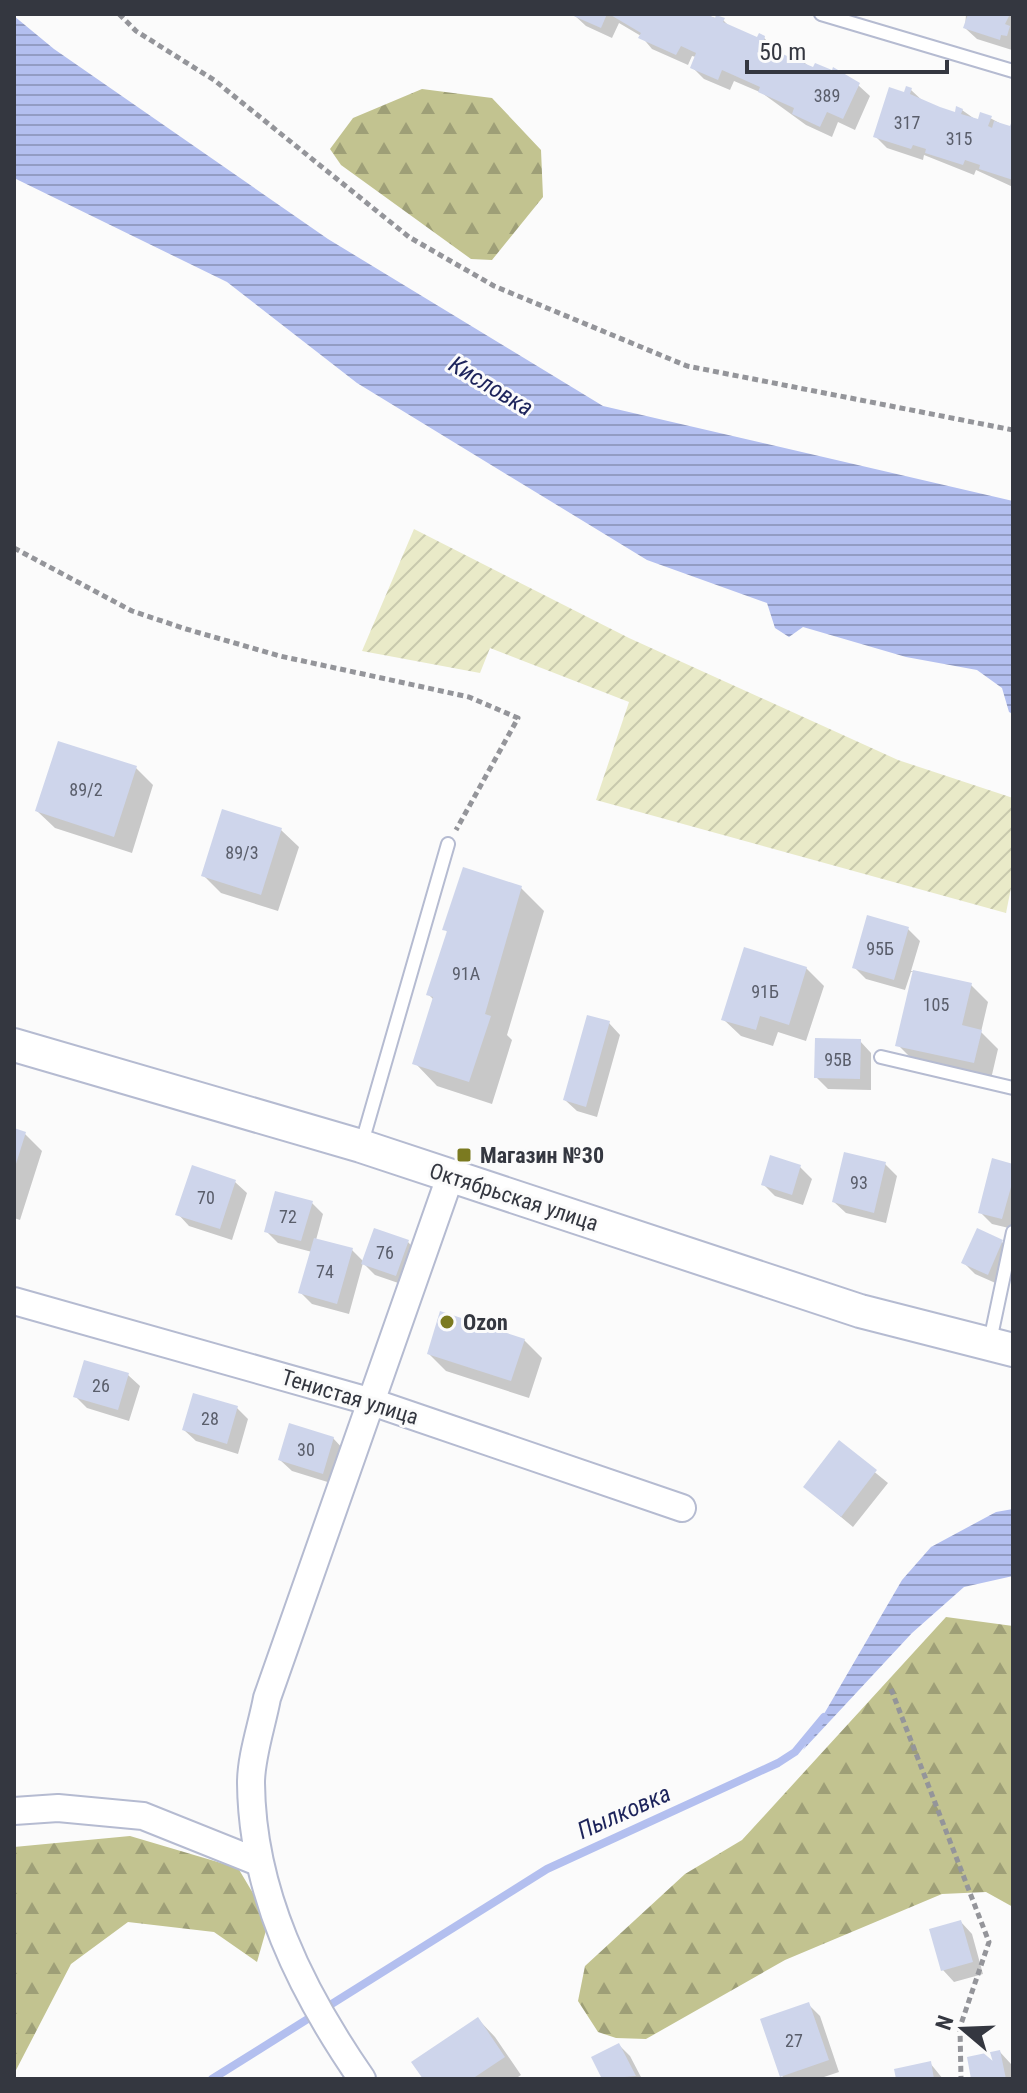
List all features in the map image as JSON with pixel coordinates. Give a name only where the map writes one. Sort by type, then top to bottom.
[{"type":"street","name":"Октябрьская улица","points":[[14,1045],[361,1146],[860,1311],[1001,1347]]},
{"type":"street","points":[[362,2079],[290,1959],[258,1862],[251,1780],[267,1698],[450,1177]]},
{"type":"street","name":"Тенистая улица","points":[[14,1301],[372,1402],[682,1508]]},
{"type":"street","points":[[14,1811],[58,1808],[143,1816],[258,1862]]},
{"type":"lane","points":[[821,14],[1013,71]]},
{"type":"lane","points":[[361,1146],[448,844]]},
{"type":"lane","points":[[881,1057],[1013,1088]]},
{"type":"lane","points":[[1001,1347],[1013,1232]]},
{"type":"path","points":[[119,14],[136,31],[214,80],[409,237],[494,286],[687,366],[1013,430]]},
{"type":"path","points":[[14,548],[132,611],[280,656],[469,697],[518,718],[448,844]]},
{"type":"path","points":[[891,1689],[989,1942],[960,2027],[961,2079]]},
{"type":"green space","points":[[422,89],[492,98],[541,150],[543,197],[492,260],[471,259],[341,165],[330,149],[353,118]]},
{"type":"green space","points":[[414,529],[629,638],[898,760],[1013,798],[1013,878],[1006,913],[596,800],[629,702],[490,648],[480,673],[362,651]]},
{"type":"green space","points":[[946,1617],[1013,1626],[1013,1907],[986,1892],[942,1894],[785,1960],[646,2039],[616,2038],[598,2032],[578,2001],[585,1966],[685,1874],[742,1840]]},
{"type":"green space","points":[[130,1836],[238,1868],[269,1920],[257,1962],[214,1932],[128,1922],[71,1964],[14,2074],[14,1847]]},
{"type":"water","name":"Кисловка","points":[[14,16],[54,49],[328,239],[603,406],[1013,501],[1013,714],[1009,712],[1002,688],[977,670],[906,657],[803,627],[789,637],[775,628],[767,603],[647,560],[357,383],[227,282],[14,178]]},
{"type":"water","points":[[1013,1509],[1013,1576],[964,1587],[912,1633],[803,1750],[902,1580],[931,1547],[996,1512]]},
{"type":"building","points":[[569,14],[607,14],[601,28]]},
{"type":"building","points":[[609,14],[706,14],[715,18],[716,15],[725,18],[723,22],[757,37],[759,33],[765,36],[764,41],[791,58],[794,53],[801,56],[799,61],[813,67],[815,63],[832,70],[833,67],[860,83],[843,119],[827,112],[820,127],[792,114],[794,108],[758,92],[760,87],[722,70],[718,80],[690,68],[696,53],[681,46],[676,55],[638,38],[641,33]]},
{"type":"building","points":[[968,14],[1010,14],[1005,24],[1010,26],[1007,36],[1001,35],[1000,40],[963,28]]},
{"type":"building","points":[[906,86],[912,88],[910,94],[940,107],[955,112],[956,106],[963,109],[961,114],[978,119],[980,112],[992,116],[988,126],[992,128],[994,121],[1010,126],[1013,118],[1013,180],[979,169],[980,165],[965,160],[963,165],[925,153],[926,149],[913,145],[911,149],[873,137],[889,87],[904,92]]},
{"type":"building","points":[[58,741],[137,766],[114,837],[35,811]]},
{"type":"building","points":[[222,809],[282,828],[261,895],[201,876]]},
{"type":"building","points":[[463,867],[522,886],[485,1014],[491,1016],[469,1082],[412,1064],[433,997],[426,995],[447,931],[442,930]]},
{"type":"building","points":[[867,915],[909,927],[894,980],[852,968]]},
{"type":"building","points":[[744,947],[807,967],[789,1025],[760,1016],[756,1030],[721,1020]]},
{"type":"building","points":[[913,970],[972,983],[962,1025],[982,1030],[974,1063],[895,1046]]},
{"type":"building","points":[[587,1015],[610,1021],[586,1107],[563,1100]]},
{"type":"building","points":[[815,1038],[861,1039],[860,1079],[814,1078]]},
{"type":"building","points":[[14,1128],[26,1132],[15,1167],[14,1166]]},
{"type":"building","points":[[844,1152],[886,1162],[874,1213],[832,1202]]},
{"type":"building","points":[[770,1155],[801,1165],[792,1195],[761,1185]]},
{"type":"building","points":[[992,1158],[1013,1164],[1013,1180],[1002,1219],[978,1213]]},
{"type":"building","points":[[192,1165],[236,1180],[220,1229],[175,1215]]},
{"type":"building","points":[[275,1191],[313,1201],[301,1241],[264,1232]]},
{"type":"building","points":[[374,1228],[409,1240],[396,1276],[361,1264]]},
{"type":"building","points":[[977,1228],[1003,1240],[988,1275],[961,1263]]},
{"type":"building","points":[[314,1238],[353,1248],[337,1304],[298,1293]]},
{"type":"building","points":[[440,1311],[525,1339],[511,1381],[427,1354]]},
{"type":"building","points":[[84,1360],[129,1373],[118,1410],[73,1397]]},
{"type":"building","points":[[193,1393],[238,1406],[227,1444],[182,1430]]},
{"type":"building","points":[[289,1423],[334,1437],[323,1474],[278,1460]]},
{"type":"building","points":[[839,1440],[877,1470],[841,1517],[803,1487]]},
{"type":"building","points":[[961,1920],[973,1962],[941,1971],[929,1929]]},
{"type":"building","points":[[809,2002],[829,2060],[780,2077],[760,2019]]},
{"type":"building","points":[[478,2017],[505,2057],[472,2079],[423,2079],[411,2062]]},
{"type":"building","points":[[619,2043],[636,2076],[602,2079],[591,2057]]},
{"type":"building","points":[[1000,2050],[1006,2079],[971,2079],[967,2057]]},
{"type":"building","points":[[931,2061],[934,2079],[896,2079],[894,2069]]},
{"type":"waterway","name":"Пылковка","points":[[212,2079],[547,1869],[778,1763],[795,1752],[824,1717]]},
{"type":"place","name":"Магазин №30","points":[[464,1155]]},
{"type":"place","name":"Ozon","points":[[447,1322]]}]
